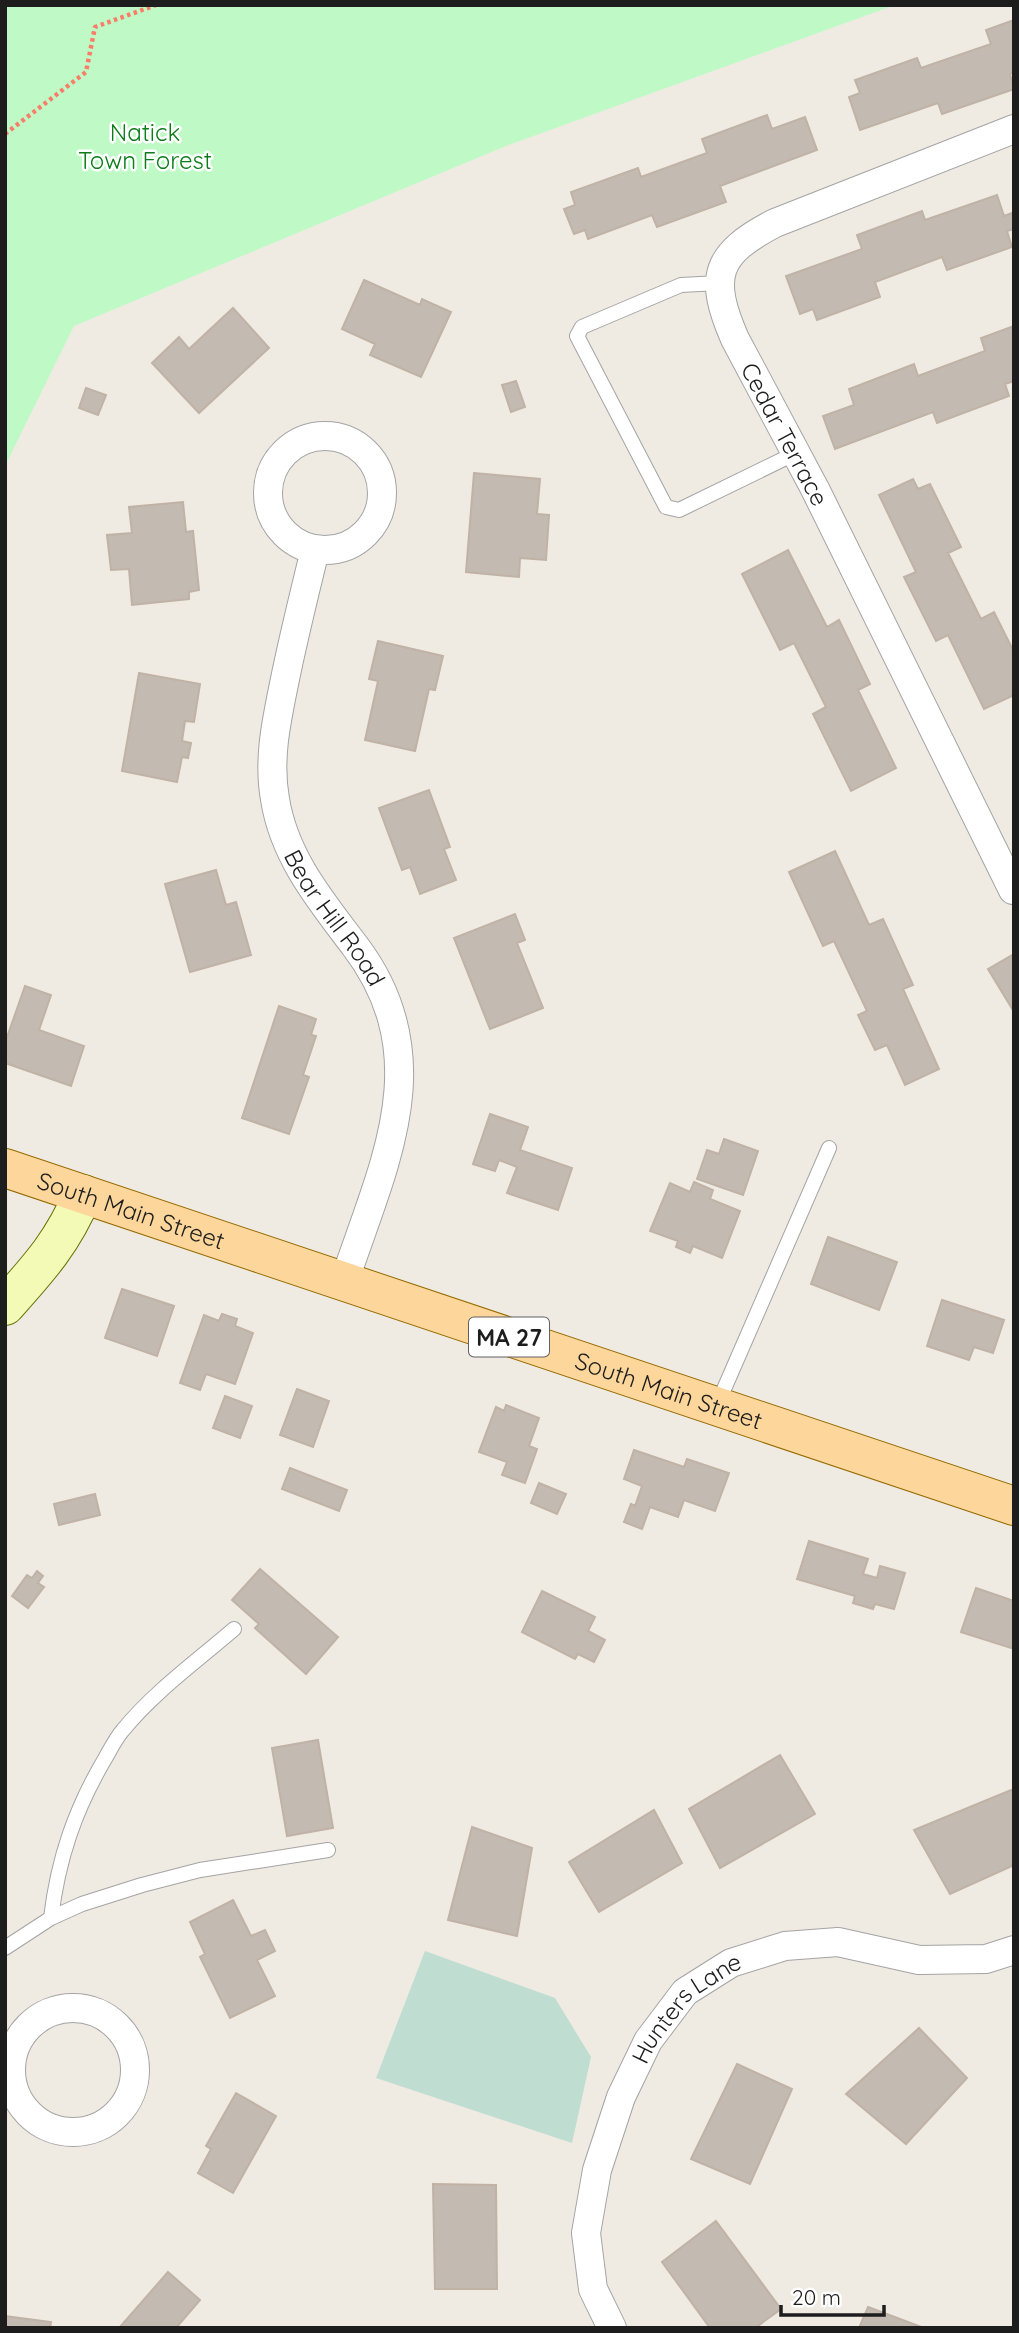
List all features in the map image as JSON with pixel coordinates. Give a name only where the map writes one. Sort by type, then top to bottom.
[{"type":"main road","name":"South Main Street","points":[[5,1168],[1014,1506]]},
{"type":"street","points":[[719,284],[720,271],[733,250],[764,228],[1014,129]]},
{"type":"street","name":"Cedar Terrace","points":[[719,284],[725,317],[735,339],[796,453],[1013,890]]},
{"type":"street","points":[[322,436],[335,437],[359,447],[369,458],[378,472],[382,488],[380,506],[374,522],[361,538],[344,548],[315,550],[290,539],[278,527],[270,510],[268,486],[274,467],[295,444],[322,436]]},
{"type":"street","name":"Bear Hill Road","points":[[315,550],[275,733],[271,768],[275,802],[284,837],[301,872],[378,980],[390,1008],[400,1080],[398,1112],[390,1146],[344,1282]]},
{"type":"street","points":[[5,1306],[56,1247],[72,1221],[83,1194]]},
{"type":"street","name":"Hunters Lane","points":[[612,2328],[593,2289],[586,2233],[597,2171],[621,2097],[648,2041],[685,1992],[731,1963],[785,1946],[838,1942],[919,1960],[986,1959],[1014,1950]]},
{"type":"street","points":[[75,2008],[93,2012],[110,2021],[122,2032],[130,2048],[134,2078],[131,2091],[117,2114],[104,2125],[85,2132],[69,2133],[51,2129],[36,2121],[25,2110],[15,2093],[11,2040],[38,2018],[55,2011],[75,2008]]},
{"type":"lane","points":[[719,284],[681,285],[582,327],[577,336],[666,508],[678,510],[796,453]]},
{"type":"lane","points":[[716,1406],[829,1148]]},
{"type":"lane","points":[[51,1918],[56,1877],[75,1819],[98,1770],[122,1731],[156,1696],[234,1629]]},
{"type":"lane","points":[[5,1948],[51,1918],[82,1904],[142,1885],[200,1870],[328,1850]]},
{"type":"path","points":[[5,134],[86,72],[95,27],[156,5]]},
{"type":"green space","name":"Natick Town Forest","points":[[5,5],[895,5],[506,146],[74,326],[5,466]]},
{"type":"green space","points":[[425,1951],[555,1998],[591,2057],[572,2143],[376,2078]]},
{"type":"building","points":[[1014,20],[1014,72],[1010,74],[1014,89],[942,114],[938,103],[860,130],[849,97],[860,93],[855,80],[917,58],[921,68],[991,44],[986,30]]},
{"type":"building","points":[[767,115],[772,129],[805,117],[817,150],[720,186],[726,202],[657,227],[652,215],[588,239],[585,230],[574,234],[564,209],[575,205],[571,192],[638,168],[641,177],[707,153],[702,139]]},
{"type":"building","points":[[997,195],[1004,216],[1012,213],[1014,217],[1014,229],[1007,231],[1012,247],[947,270],[942,257],[875,282],[880,297],[817,320],[813,309],[800,314],[786,276],[862,249],[857,235],[922,211],[925,220]]},
{"type":"building","points":[[364,280],[420,305],[422,299],[451,312],[421,377],[370,355],[375,344],[342,329]]},
{"type":"building","points":[[233,308],[269,348],[199,413],[152,363],[179,337],[189,349]]},
{"type":"building","points":[[1014,326],[1014,381],[1005,384],[1009,396],[937,423],[933,412],[835,449],[823,416],[854,405],[849,389],[914,364],[918,376],[985,351],[981,338]]},
{"type":"building","points":[[516,381],[525,407],[511,412],[502,385]]},
{"type":"building","points":[[86,388],[106,395],[98,415],[79,408]]},
{"type":"building","points":[[474,473],[540,479],[537,514],[549,515],[546,560],[520,558],[519,577],[466,572]]},
{"type":"building","points":[[913,479],[918,489],[930,484],[961,547],[948,553],[981,619],[994,612],[1014,652],[1014,695],[984,709],[948,635],[936,641],[904,577],[916,572],[879,495]]},
{"type":"building","points":[[183,502],[186,532],[193,531],[199,590],[189,592],[189,599],[132,605],[129,569],[111,570],[107,535],[132,533],[129,507]]},
{"type":"building","points":[[788,550],[827,627],[839,620],[870,684],[858,690],[896,768],[851,791],[813,714],[826,707],[794,643],[780,650],[742,574]]},
{"type":"building","points":[[378,641],[443,656],[435,690],[429,689],[415,751],[365,740],[378,681],[369,679]]},
{"type":"building","points":[[139,673],[200,684],[194,722],[185,721],[182,741],[191,743],[188,758],[182,757],[177,782],[122,771]]},
{"type":"building","points":[[429,790],[450,847],[444,849],[456,880],[420,894],[410,867],[402,870],[379,808]]},
{"type":"building","points":[[835,851],[869,925],[883,919],[913,985],[903,989],[939,1069],[905,1085],[887,1045],[875,1050],[858,1015],[867,1011],[834,941],[823,946],[789,872]]},
{"type":"building","points":[[216,870],[226,905],[236,902],[251,955],[190,972],[165,884]]},
{"type":"building","points":[[515,914],[525,940],[517,943],[543,1008],[490,1029],[454,938]]},
{"type":"building","points":[[1014,954],[1014,1012],[988,969]]},
{"type":"building","points":[[25,986],[51,995],[39,1030],[84,1046],[71,1086],[5,1063],[5,1043]]},
{"type":"building","points":[[279,1006],[316,1019],[311,1035],[316,1036],[303,1075],[309,1077],[289,1134],[242,1118]]},
{"type":"building","points":[[490,1114],[528,1127],[520,1150],[572,1168],[558,1210],[507,1193],[517,1167],[499,1160],[495,1171],[473,1164]]},
{"type":"building","points":[[724,1139],[758,1151],[743,1195],[697,1179],[707,1150],[719,1154]]},
{"type":"building","points":[[694,1182],[713,1190],[710,1199],[740,1211],[722,1258],[693,1246],[690,1253],[676,1247],[678,1241],[650,1231],[670,1183],[690,1192]]},
{"type":"building","points":[[828,1237],[897,1262],[879,1310],[811,1284]]},
{"type":"building","points":[[122,1289],[174,1306],[157,1356],[105,1338]]},
{"type":"building","points":[[942,1300],[1004,1320],[993,1353],[974,1347],[969,1360],[927,1346]]},
{"type":"building","points":[[222,1314],[237,1319],[235,1326],[253,1333],[235,1384],[206,1374],[200,1390],[180,1383],[204,1315],[219,1321]]},
{"type":"building","points":[[297,1389],[329,1401],[313,1447],[280,1435]]},
{"type":"building","points":[[225,1396],[252,1406],[240,1438],[213,1428]]},
{"type":"building","points":[[506,1405],[539,1418],[529,1446],[537,1449],[525,1483],[502,1475],[507,1462],[479,1452],[496,1407],[504,1411]]},
{"type":"building","points":[[634,1450],[684,1467],[687,1459],[729,1473],[715,1511],[684,1500],[678,1517],[650,1507],[642,1529],[624,1522],[631,1504],[635,1506],[642,1486],[624,1479]]},
{"type":"building","points":[[290,1468],[347,1490],[339,1511],[282,1489]]},
{"type":"building","points":[[539,1483],[566,1494],[557,1514],[531,1503]]},
{"type":"building","points":[[95,1494],[100,1515],[59,1525],[54,1504]]},
{"type":"building","points":[[809,1541],[868,1559],[863,1574],[877,1578],[880,1566],[905,1573],[894,1609],[875,1604],[873,1609],[853,1603],[855,1596],[797,1579]]},
{"type":"building","points":[[260,1569],[338,1637],[306,1674],[255,1628],[259,1624],[232,1600]]},
{"type":"building","points":[[37,1571],[43,1576],[38,1583],[44,1587],[28,1608],[12,1596],[27,1575],[32,1578]]},
{"type":"building","points":[[976,1588],[1014,1601],[1014,1649],[961,1632]]},
{"type":"building","points":[[542,1591],[595,1617],[588,1631],[605,1640],[594,1662],[578,1654],[575,1659],[522,1632]]},
{"type":"building","points":[[318,1740],[333,1828],[287,1836],[272,1748]]},
{"type":"building","points":[[780,1755],[815,1814],[720,1868],[689,1809]]},
{"type":"building","points":[[1011,1790],[1014,1795],[1014,1865],[950,1894],[914,1830]]},
{"type":"building","points":[[654,1810],[682,1863],[599,1912],[569,1862]]},
{"type":"building","points":[[472,1827],[532,1848],[517,1936],[448,1920]]},
{"type":"building","points":[[233,1900],[251,1936],[265,1930],[275,1951],[257,1960],[275,1996],[230,2018],[200,1957],[205,1954],[190,1922]]},
{"type":"building","points":[[919,2028],[967,2078],[906,2144],[846,2094]]},
{"type":"building","points":[[737,2064],[792,2089],[750,2184],[691,2159]]},
{"type":"building","points":[[236,2093],[276,2116],[233,2193],[198,2173],[211,2149],[206,2146]]},
{"type":"building","points":[[433,2184],[496,2185],[497,2289],[435,2289]]},
{"type":"building","points":[[716,2221],[781,2309],[755,2328],[710,2328],[662,2262]]},
{"type":"building","points":[[168,2272],[200,2300],[176,2328],[119,2328]]},
{"type":"building","points":[[868,2307],[924,2328],[859,2328]]},
{"type":"building","points":[[5,2316],[51,2322],[50,2328],[5,2328]]}]
